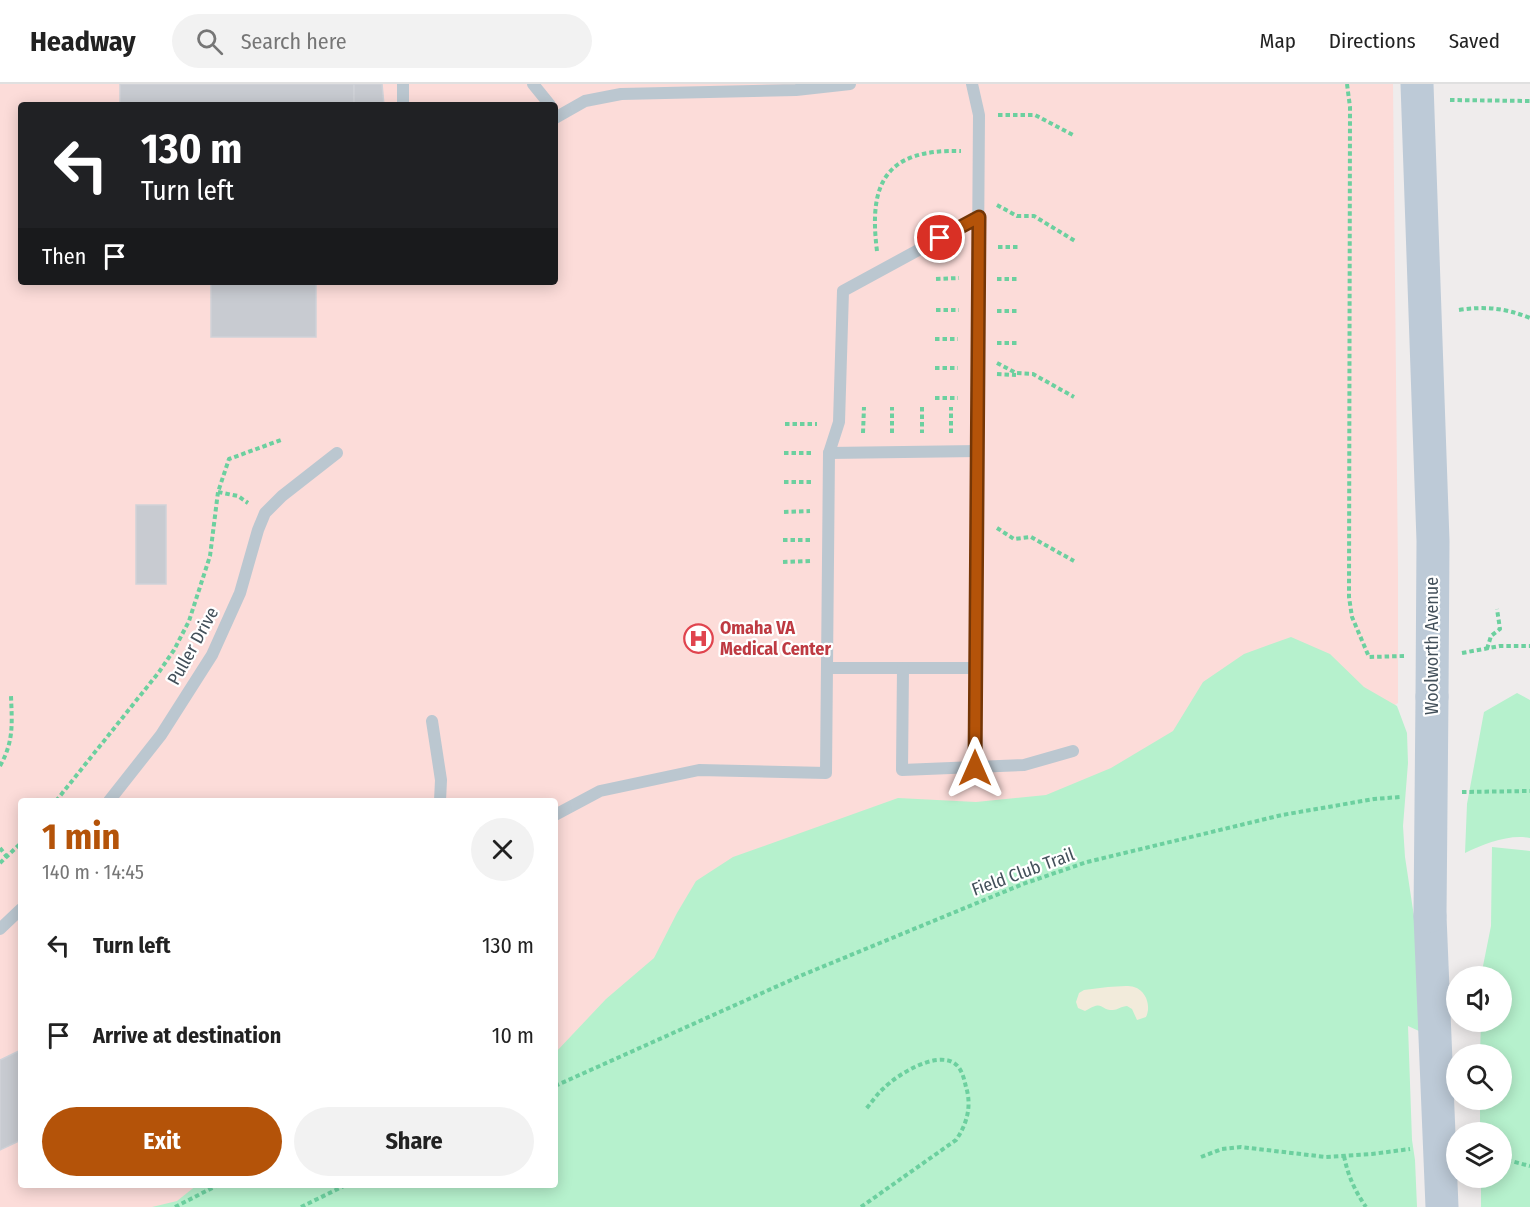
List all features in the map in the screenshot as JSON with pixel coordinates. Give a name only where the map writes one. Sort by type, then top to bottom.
[{"type":"street","name":"Woolworth Avenue","points":[[1417,84],[1433,541],[1430,916],[1442,1207]]},
{"type":"lane","points":[[403,84],[404,102]]},
{"type":"lane","points":[[533,84],[548,102]]},
{"type":"lane","points":[[558,114],[585,101],[621,94],[796,90],[850,84]]},
{"type":"lane","points":[[972,84],[979,115],[975,768]]},
{"type":"lane","points":[[558,813],[600,791],[699,770],[826,773],[829,453],[838,424],[843,291],[979,217]]},
{"type":"lane","points":[[829,453],[978,451]]},
{"type":"lane","name":"Puller Drive","points":[[111,798],[160,735],[212,655],[240,593],[265,513],[282,496],[337,453]]},
{"type":"lane","points":[[827,668],[975,668]]},
{"type":"lane","points":[[903,668],[902,770],[1024,765],[1073,751]]},
{"type":"lane","points":[[432,721],[441,780],[440,798]]},
{"type":"lane","points":[[0,929],[18,912]]},
{"type":"path","points":[[1347,84],[1350,107],[1349,597],[1352,617],[1370,657],[1414,656]]},
{"type":"path","points":[[1450,100],[1530,101]]},
{"type":"path","points":[[979,115],[1035,115],[1075,136]]},
{"type":"path","points":[[879,254],[875,208],[882,185],[890,171],[897,164],[914,155],[938,151],[962,151]]},
{"type":"path","points":[[979,194],[1017,216],[1034,216],[1075,241]]},
{"type":"path","points":[[1459,310],[1481,307],[1498,308],[1530,318]]},
{"type":"path","points":[[978,352],[1016,373],[1033,374],[1074,397]]},
{"type":"path","points":[[863,452],[864,407]]},
{"type":"path","points":[[891,452],[892,407]]},
{"type":"path","points":[[922,407],[922,451]]},
{"type":"path","points":[[785,424],[838,424]]},
{"type":"path","points":[[58,798],[159,672],[189,621],[210,556],[218,492],[229,459],[281,440]]},
{"type":"path","points":[[978,517],[1014,538],[1031,537],[1074,561]]},
{"type":"path","points":[[1487,649],[1491,636],[1500,628],[1497,609]]},
{"type":"path","points":[[1454,653],[1500,646],[1530,646]]},
{"type":"path","points":[[0,766],[7,754],[12,737],[11,696]]},
{"type":"path","points":[[1454,792],[1530,791]]},
{"type":"path","name":"Field Club Trail","points":[[558,1085],[800,976],[1034,880],[1087,862],[1282,815],[1374,799],[1408,796]]},
{"type":"path","points":[[0,863],[18,846]]},
{"type":"path","points":[[0,848],[6,857]]},
{"type":"path","points":[[861,1207],[956,1140],[965,1127],[968,1093],[961,1071],[954,1063],[935,1060],[902,1074],[884,1088],[866,1109]]},
{"type":"path","points":[[1201,1157],[1222,1149],[1241,1147],[1326,1157],[1344,1156],[1414,1148],[1439,1140]]},
{"type":"path","points":[[1344,1156],[1347,1172],[1356,1193],[1366,1207]]},
{"type":"path","points":[[1512,1161],[1530,1166]]},
{"type":"path","points":[[175,1207],[212,1188]]},
{"type":"path","points":[[301,1207],[340,1188]]},
{"type":"shaded area","name":"Omaha VA Medical Center","points":[[0,84],[1393,84],[1398,703],[1317,755],[558,1053],[558,798],[18,798],[18,1188],[267,1188],[226,1207],[0,1207]]},
{"type":"green space","points":[[1291,637],[1330,654],[1364,687],[1397,706],[1407,733],[1408,763],[1403,826],[1405,857],[1418,943],[1419,1031],[1408,1026],[1417,1207],[152,1207],[177,1201],[193,1188],[558,1188],[558,1050],[606,999],[654,958],[696,881],[733,857],[898,798],[976,802],[1046,795],[1111,768],[1173,731],[1203,682],[1244,654]]},
{"type":"green space","points":[[1517,693],[1530,700],[1530,838],[1505,839],[1488,843],[1465,853],[1467,804],[1484,712]]},
{"type":"green space","points":[[1492,847],[1530,851],[1530,1207],[1481,1207],[1481,1188],[1512,1188],[1512,1122],[1480,1122],[1480,1110],[1512,1110],[1512,1044],[1480,1044],[1481,1032],[1512,1032],[1512,966],[1483,966],[1491,926]]},
{"type":"sand","points":[[1128,986],[1142,992],[1147,1000],[1146,1017],[1137,1020],[1132,1009],[1127,1006],[1113,1010],[1099,1005],[1085,1011],[1078,1008],[1076,1002],[1079,993],[1084,990]]},
{"type":"building","points":[[120,84],[354,84],[354,102],[120,102]]},
{"type":"building","points":[[354,84],[382,84],[384,102],[354,102]]},
{"type":"building","points":[[211,285],[316,285],[316,337],[211,337]]},
{"type":"building","points":[[136,505],[166,505],[166,584],[136,584]]},
{"type":"building","points":[[18,1051],[18,1141],[0,1150],[0,1060]]},
{"type":"place","name":"Omaha VA Medical Center","points":[[699,638]]},
{"type":"route","points":[[940,238],[979,217],[975,768]]}]
